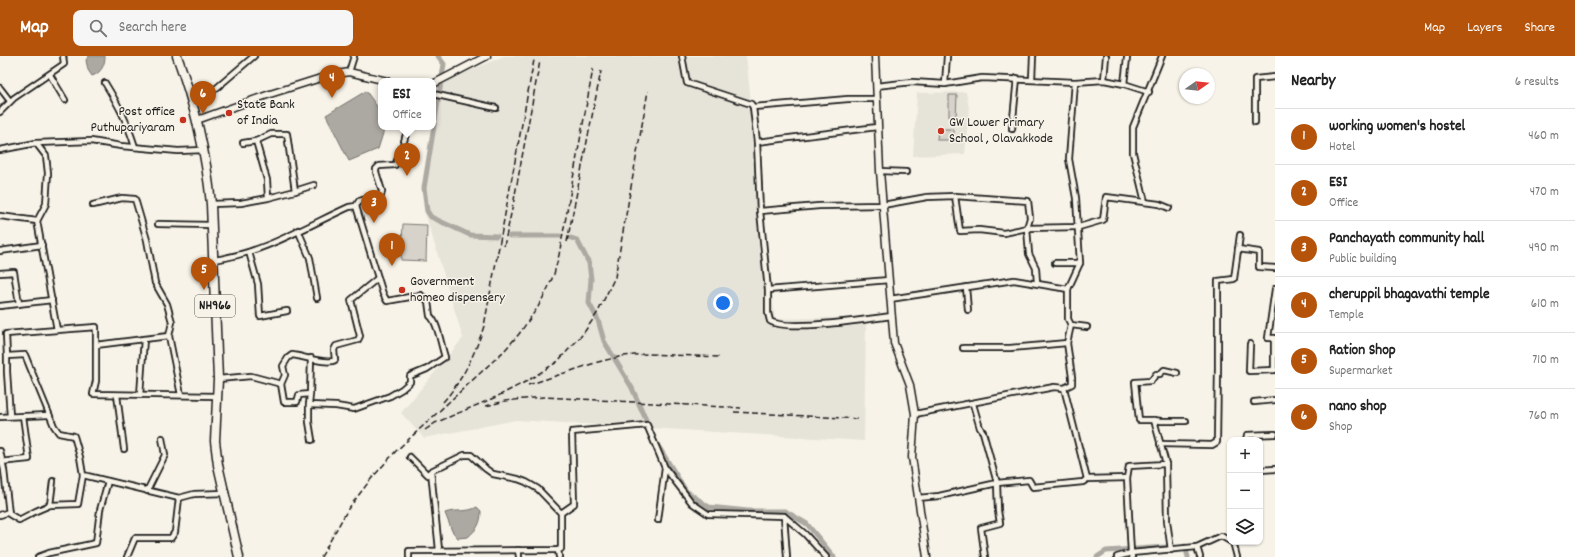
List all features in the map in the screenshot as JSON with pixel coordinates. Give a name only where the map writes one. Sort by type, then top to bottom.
[{"type":"highway","name":"NH966","points":[[176,56],[197,120],[204,150],[211,204],[218,379],[215,442],[218,465],[239,557]]},
{"type":"street","points":[[0,112],[10,101],[64,64],[63,56]]},
{"type":"street","points":[[191,98],[213,91],[254,56]]},
{"type":"street","points":[[349,72],[354,56]]},
{"type":"street","points":[[436,82],[487,56]]},
{"type":"street","points":[[682,56],[687,83],[751,104],[753,107],[757,142],[760,211],[768,290],[768,313],[770,321],[774,324],[795,325],[840,324],[892,316]]},
{"type":"street","points":[[875,56],[877,127],[894,343],[910,385],[915,414],[912,457],[927,557]]},
{"type":"street","points":[[946,84],[947,56]]},
{"type":"street","points":[[1032,79],[1033,56]]},
{"type":"street","points":[[1104,80],[1106,56]]},
{"type":"street","points":[[1144,202],[1134,153],[1133,127],[1149,92],[1162,56]]},
{"type":"street","points":[[1124,84],[1127,58]]},
{"type":"street","points":[[197,120],[270,94],[327,76],[349,72],[378,79]]},
{"type":"street","points":[[50,75],[65,100]]},
{"type":"street","points":[[1255,122],[1255,79],[1275,77]]},
{"type":"street","points":[[876,86],[912,82],[946,84],[982,78],[1018,78],[1075,82],[1104,80],[1124,84],[1149,92]]},
{"type":"street","points":[[1012,130],[1018,78]]},
{"type":"street","points":[[915,414],[973,404],[1054,387],[1064,388],[1072,383],[1067,343],[1071,325],[1068,319],[1068,289],[1080,263],[1079,227],[1076,198],[1069,159],[1075,82]]},
{"type":"street","points":[[105,83],[128,125],[135,147]]},
{"type":"street","points":[[0,88],[10,101]]},
{"type":"street","points":[[436,95],[496,108]]},
{"type":"street","points":[[753,107],[848,99],[876,99]]},
{"type":"street","points":[[757,142],[877,127]]},
{"type":"street","points":[[309,405],[336,406],[354,409],[390,396],[410,382],[410,376],[427,369],[445,357],[434,319],[430,316],[428,301],[422,295],[387,301],[383,294],[356,206],[359,201],[382,195],[376,168],[379,166],[395,165],[401,152],[407,130]]},
{"type":"street","points":[[243,143],[272,134],[287,134],[295,191]]},
{"type":"street","points":[[256,140],[267,180],[268,198]]},
{"type":"street","points":[[0,150],[36,143],[91,141],[178,151],[204,150]]},
{"type":"street","points":[[36,143],[46,156],[48,173],[46,204],[37,221],[57,330]]},
{"type":"street","points":[[880,171],[906,172]]},
{"type":"street","points":[[211,204],[241,203],[268,198],[314,185]]},
{"type":"street","points":[[956,196],[960,231],[979,230],[1004,233],[1027,228],[1079,227],[1103,220],[1106,197],[1159,204],[1168,208]]},
{"type":"street","points":[[760,211],[819,206],[883,205],[927,197],[956,196],[1027,200],[1030,218],[1027,228],[1029,254],[1036,268],[1037,283]]},
{"type":"street","points":[[93,205],[122,198],[136,199],[147,240],[155,283],[167,304],[170,316],[172,326],[169,336],[181,395]]},
{"type":"street","points":[[213,260],[239,255],[269,245],[349,207],[356,206]]},
{"type":"street","points":[[0,216],[37,221]]},
{"type":"street","points":[[158,224],[211,225]]},
{"type":"street","points":[[298,230],[310,258],[317,298]]},
{"type":"street","points":[[1160,444],[1212,445],[1217,442],[1218,281],[1234,279],[1240,235]]},
{"type":"street","points":[[0,251],[42,245]]},
{"type":"street","points":[[1238,249],[1258,252],[1258,267],[1275,268]]},
{"type":"street","points":[[249,252],[258,284],[260,316],[287,311]]},
{"type":"street","points":[[1054,263],[1080,263]]},
{"type":"street","points":[[0,273],[14,272],[18,304]]},
{"type":"street","points":[[310,394],[299,395],[297,402],[284,402],[282,384],[285,375],[283,366],[292,354],[318,361],[334,361],[334,350],[336,346],[358,340],[360,336],[351,300],[378,278]]},
{"type":"street","points":[[768,290],[889,280]]},
{"type":"street","points":[[890,299],[1014,280],[1068,289]]},
{"type":"street","points":[[966,287],[968,310]]},
{"type":"street","points":[[1250,344],[1249,371],[1274,370],[1274,338],[1268,338],[1275,289]]},
{"type":"street","points":[[0,306],[52,300]]},
{"type":"street","points":[[1071,325],[1087,327]]},
{"type":"street","points":[[0,334],[96,326],[96,381],[93,394],[217,396]]},
{"type":"street","points":[[6,334],[6,372],[10,416]]},
{"type":"street","points":[[96,345],[169,336]]},
{"type":"street","points":[[140,395],[144,339]]},
{"type":"street","points":[[963,348],[1010,348],[1067,343]]},
{"type":"street","points":[[0,451],[6,484],[9,514],[19,520],[50,505],[78,504],[83,475],[74,436],[59,433],[54,426],[24,355],[7,356]]},
{"type":"street","points":[[311,358],[309,422],[312,440]]},
{"type":"street","points":[[1177,373],[1164,370],[1160,374],[1156,374],[1151,381],[1135,382],[1139,420],[1186,421]]},
{"type":"street","points":[[218,379],[251,376],[282,384]]},
{"type":"street","points":[[1064,388],[1087,479]]},
{"type":"street","points":[[117,395],[124,449]]},
{"type":"street","points":[[1254,402],[1275,400]]},
{"type":"street","points":[[973,404],[980,428],[983,432],[996,483],[1000,523],[980,528],[985,557]]},
{"type":"street","points":[[0,417],[49,415]]},
{"type":"street","points":[[1,462],[29,459],[23,416]]},
{"type":"street","points":[[1154,420],[1166,464],[1167,521],[1173,549]]},
{"type":"street","points":[[561,513],[574,504],[572,432],[647,425],[665,468],[692,503],[708,514],[784,516],[805,534],[826,557]]},
{"type":"street","points":[[1246,437],[1246,435],[1275,434]]},
{"type":"street","points":[[147,491],[165,455],[162,438]]},
{"type":"street","points":[[409,557],[409,551],[558,550],[561,549],[562,542],[561,513],[538,489],[526,482],[493,474],[468,454],[431,471],[428,474],[410,457]]},
{"type":"street","points":[[1132,555],[1127,478],[1129,466],[1166,464]]},
{"type":"street","points":[[658,520],[665,468]]},
{"type":"street","points":[[1263,470],[1275,470]]},
{"type":"street","points":[[430,472],[439,550]]},
{"type":"street","points":[[83,475],[179,498],[194,494],[225,493]]},
{"type":"street","points":[[918,498],[939,496],[996,483],[1030,480],[1033,487],[1083,482],[1087,479],[1127,478]]},
{"type":"street","points":[[38,557],[96,543],[100,510],[108,481]]},
{"type":"street","points":[[50,505],[53,482]]},
{"type":"street","points":[[127,557],[135,538],[171,538],[175,532],[179,498]]},
{"type":"street","points":[[0,515],[9,512]]},
{"type":"street","points":[[784,516],[787,557]]},
{"type":"street","points":[[1117,557],[1196,547],[1221,536],[1227,539]]},
{"type":"street","points":[[1234,545],[1237,557]]},
{"type":"street","points":[[1196,547],[1200,557]]},
{"type":"street","points":[[518,550],[519,557]]},
{"type":"street","points":[[558,550],[559,557]]},
{"type":"shaded area","points":[[89,56],[105,56],[102,68],[98,73],[92,76],[88,70],[86,60]]},
{"type":"shaded area","points":[[504,56],[746,56],[775,319],[866,317],[864,441],[516,420],[424,438],[401,413],[463,338],[423,206],[434,130],[436,130],[436,112],[440,83]]},
{"type":"shaded area","points":[[366,91],[378,108],[378,130],[384,130],[378,149],[349,161],[326,115]]},
{"type":"shaded area","name":"GW Lower Primary School , Olavakkode","points":[[966,92],[969,108],[965,154],[913,156],[917,93]]},
{"type":"shaded area","points":[[949,95],[957,95],[956,118],[949,117]]},
{"type":"shaded area","points":[[938,129],[954,129],[954,140],[937,140]]},
{"type":"shaded area","points":[[403,224],[427,225],[426,261],[401,260]]},
{"type":"shaded area","points":[[477,507],[481,511],[478,526],[468,537],[458,538],[452,531],[445,513],[469,510]]},
{"type":"waterway","points":[[66,64],[67,56]]},
{"type":"waterway","points":[[436,114],[444,64],[438,56]]},
{"type":"waterway","points":[[9,98],[26,87]]},
{"type":"waterway","points":[[0,106],[7,99]]},
{"type":"waterway","points":[[433,130],[424,188],[427,211],[431,217],[470,235],[497,236]]},
{"type":"waterway","points":[[510,236],[560,236]]},
{"type":"waterway","points":[[571,238],[577,240],[589,263],[591,279],[589,303],[598,320],[604,341],[632,388],[650,429]]},
{"type":"waterway","points":[[657,444],[686,491],[709,507],[748,511],[785,511],[807,524],[834,557]]},
{"type":"waterway","points":[[1183,547],[1185,546],[1188,557]]},
{"type":"waterway","points":[[1097,557],[1106,551],[1166,547]]},
{"type":"railway","points":[[443,402],[450,394],[467,367],[484,326],[534,60]]},
{"type":"railway","points":[[504,246],[540,61]]},
{"type":"railway","points":[[321,557],[348,509],[371,479],[396,451],[504,351],[519,334],[538,307],[554,274],[559,255],[593,69]]},
{"type":"railway","points":[[567,242],[601,71]]},
{"type":"railway","points":[[425,430],[435,423],[496,397],[527,381],[557,362],[583,334],[598,312],[615,277],[648,91]]},
{"type":"railway","points":[[528,385],[598,362],[623,356],[648,354],[721,357]]},
{"type":"railway","points":[[486,406],[505,401],[543,397],[741,408]]},
{"type":"railway","points":[[734,412],[859,419]]},
{"type":"place","name":"cheruppil bhagavathi temple","points":[[332,98]]},
{"type":"place","name":"State Bank of India","points":[[229,113]]},
{"type":"place","name":"nano shop","points":[[203,114]]},
{"type":"place","name":"Post office Puthupariyaram","points":[[183,120]]},
{"type":"place","name":"GW Lower Primary School , Olavakkode","points":[[941,131]]},
{"type":"place","name":"ESI","points":[[407,176]]},
{"type":"place","name":"Panchayath community hall","points":[[374,223]]},
{"type":"place","name":"working women's hostel","points":[[392,266]]},
{"type":"place","name":"Ration Shop","points":[[204,290]]},
{"type":"place","name":"Government homeo dispensery","points":[[402,290]]}]
